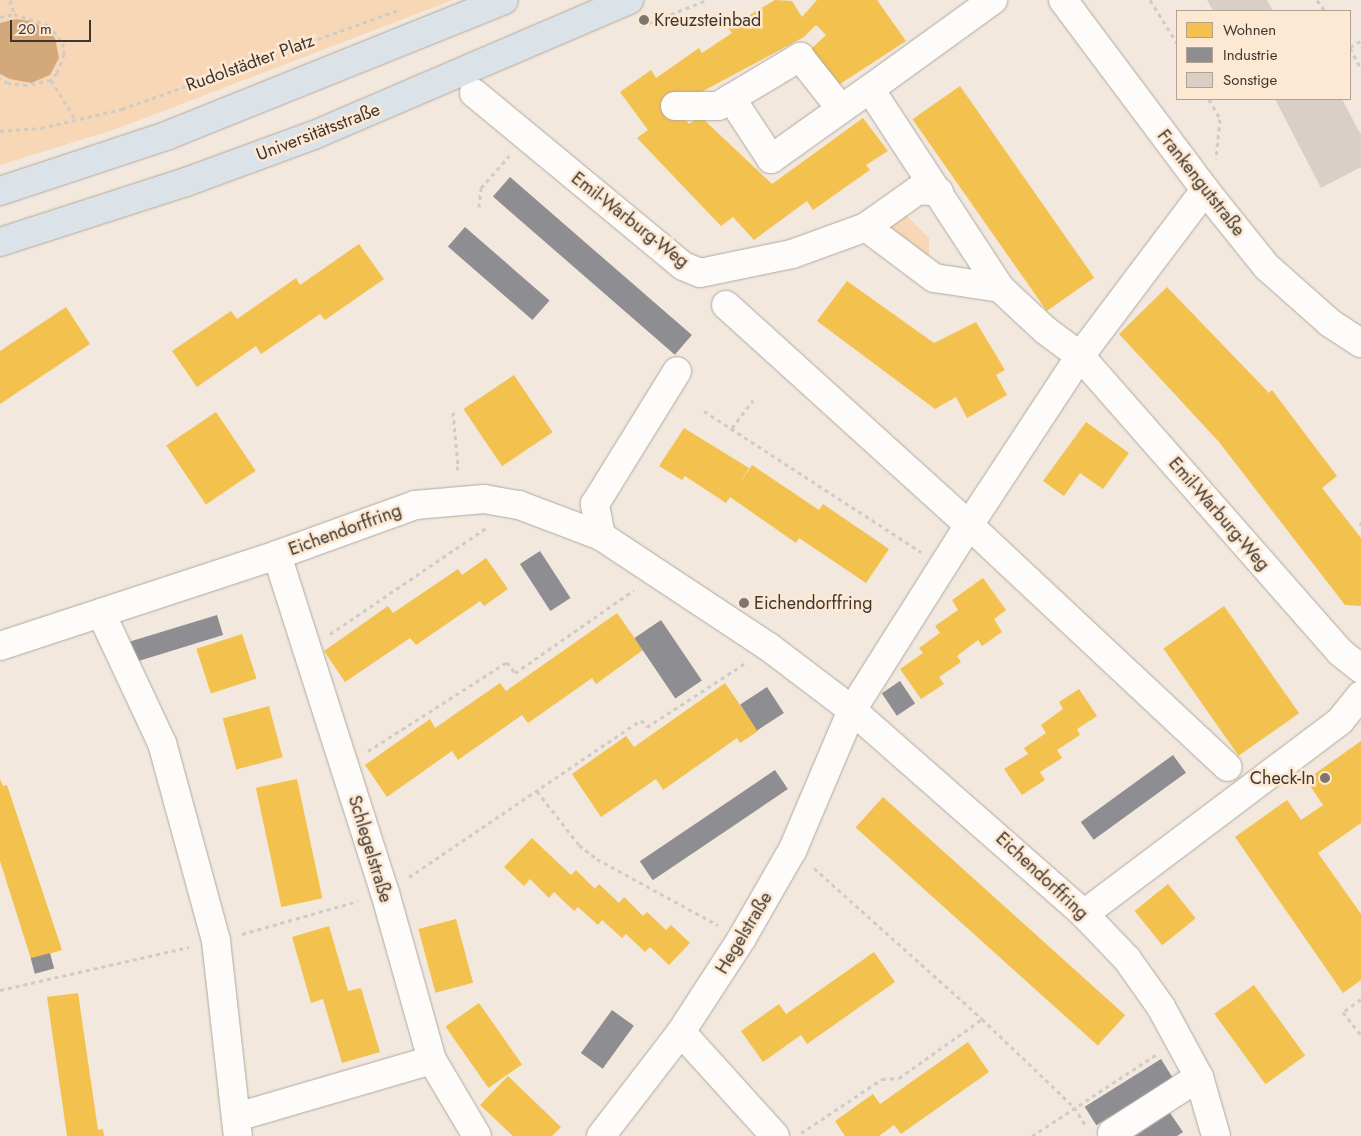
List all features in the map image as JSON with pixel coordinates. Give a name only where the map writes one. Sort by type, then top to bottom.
[{"type":"main road","points":[[0,191],[166,136],[299,86],[504,0]]},
{"type":"main road","name":"Universitätsstraße","points":[[0,242],[186,182],[314,135],[629,0]]},
{"type":"main road","points":[[0,174],[53,174]]},
{"type":"street","points":[[731,98],[772,160],[993,0]]},
{"type":"street","name":"Frankengutstraße","points":[[1064,0],[1205,190],[1267,267],[1330,323],[1361,343]]},
{"type":"street","points":[[675,106],[718,106],[800,56],[841,109]]},
{"type":"street","points":[[870,89],[938,192]]},
{"type":"street","name":"Emil-Warburg-Weg","points":[[474,93],[683,266],[700,273],[792,254],[866,227],[918,190],[938,192],[1000,288],[1045,330],[1080,356],[1340,652],[1361,669]]},
{"type":"street","points":[[852,710],[969,524],[1080,356],[1205,190]]},
{"type":"street","points":[[866,227],[934,278],[1000,288]]},
{"type":"street","points":[[726,305],[969,524],[1228,766]]},
{"type":"street","points":[[602,536],[595,504],[677,371]]},
{"type":"street","name":"Eichendorffring","points":[[0,646],[278,555],[415,505],[448,500],[484,499],[519,505],[602,536],[768,647],[852,710],[1084,914],[1127,960],[1161,1007],[1199,1077],[1216,1136]]},
{"type":"street","name":"Schlegelstraße","points":[[278,555],[385,893],[432,1060],[477,1136]]},
{"type":"street","points":[[101,613],[162,743],[216,941],[238,1126],[432,1060]]},
{"type":"street","points":[[1084,914],[1340,721],[1361,695]]},
{"type":"street","name":"Hegelstraße","points":[[601,1136],[681,1032],[742,938],[793,849],[852,710]]},
{"type":"street","points":[[681,1032],[775,1136]]},
{"type":"street","points":[[1100,1131],[1199,1077]]},
{"type":"path","points":[[10,0],[14,14]]},
{"type":"path","points":[[1150,0],[1176,41]]},
{"type":"path","name":"Rudolstädter Platz","points":[[0,131],[41,128],[122,109],[406,8]]},
{"type":"path","points":[[0,17],[14,14],[48,25],[63,43],[62,63],[51,80],[27,85],[8,83],[0,78]]},
{"type":"path","points":[[1351,49],[1361,69]]},
{"type":"path","points":[[51,80],[75,119]]},
{"type":"path","points":[[1205,190],[1215,165],[1220,119],[1210,100]]},
{"type":"path","points":[[479,207],[481,188],[526,137]]},
{"type":"path","points":[[732,428],[753,400]]},
{"type":"path","points":[[704,411],[942,566]]},
{"type":"path","points":[[448,500],[458,466],[453,412]]},
{"type":"path","points":[[307,650],[519,505]]},
{"type":"path","points":[[1361,522],[1361,528]]},
{"type":"path","points":[[344,766],[507,662],[515,673],[659,573]]},
{"type":"path","points":[[385,893],[641,720],[648,727],[768,647]]},
{"type":"path","points":[[537,791],[579,845],[597,860],[742,938]]},
{"type":"path","points":[[793,849],[982,1019],[1100,1131]]},
{"type":"path","points":[[1361,999],[1344,1012],[1361,1035]]},
{"type":"path","points":[[797,1136],[882,1079],[899,1078],[982,1019]]},
{"type":"path","points":[[1032,1136],[1178,1040]]},
{"type":"shaded area","points":[[0,0],[453,0],[116,129],[0,165]]},
{"type":"shaded area","points":[[16,19],[30,21],[45,28],[55,38],[59,58],[50,75],[31,83],[10,79],[0,74],[0,23]]},
{"type":"shaded area","points":[[903,212],[929,238],[929,259],[884,229]]},
{"type":"building: Wohnen","points":[[775,0],[792,1],[802,17],[817,0],[877,0],[906,41],[837,86],[811,49],[826,35],[816,25],[804,37],[675,106],[689,124],[700,116],[772,184],[863,118],[888,151],[866,165],[870,170],[813,210],[807,201],[754,240],[733,217],[721,226],[637,138],[648,130],[620,92],[651,70],[656,78],[699,48],[702,53],[732,33],[728,28]]},
{"type":"building: Wohnen","points":[[960,86],[1094,278],[1047,311],[912,119]]},
{"type":"building: Wohnen","points":[[359,244],[384,279],[325,320],[320,314],[261,354],[256,346],[197,387],[172,351],[231,311],[237,319],[296,278],[300,285]]},
{"type":"building: Wohnen","points":[[847,281],[934,343],[976,322],[1005,370],[996,375],[1007,395],[967,418],[956,397],[935,409],[817,321]]},
{"type":"building: Wohnen","points":[[1167,287],[1269,393],[1272,390],[1337,476],[1322,488],[1361,538],[1361,606],[1345,605],[1219,442],[1119,334]]},
{"type":"building: Wohnen","points":[[66,307],[90,344],[0,404],[0,351]]},
{"type":"building: Wohnen","points":[[514,375],[553,432],[502,466],[463,409]]},
{"type":"building: Wohnen","points":[[216,412],[256,471],[206,504],[166,446]]},
{"type":"building: Wohnen","points":[[1086,422],[1129,453],[1103,489],[1080,473],[1064,496],[1043,481]]},
{"type":"building: Wohnen","points":[[684,428],[749,468],[739,484],[752,465],[819,510],[823,504],[889,549],[866,583],[799,538],[796,543],[730,497],[726,503],[685,476],[682,480],[659,466]]},
{"type":"building: Wohnen","points":[[486,558],[508,589],[484,606],[480,601],[416,645],[410,638],[345,682],[324,651],[388,606],[393,613],[458,569],[462,575]]},
{"type":"building: Wohnen","points":[[983,578],[1006,610],[994,619],[1002,632],[982,646],[978,640],[957,656],[961,662],[939,677],[944,684],[921,699],[900,669],[923,653],[919,648],[940,633],[935,626],[958,610],[952,600]]},
{"type":"building: Wohnen","points":[[1224,606],[1299,713],[1239,756],[1163,648]]},
{"type":"building: Wohnen","points":[[617,613],[643,650],[596,684],[592,678],[528,723],[522,715],[458,760],[452,751],[387,797],[365,765],[430,719],[435,728],[500,683],[506,691]]},
{"type":"building: Wohnen","points":[[242,634],[257,679],[211,694],[196,649]]},
{"type":"building: Wohnen","points":[[725,683],[758,731],[740,743],[737,738],[663,790],[656,779],[601,817],[572,774],[626,736],[634,747]]},
{"type":"building: Wohnen","points":[[1079,689],[1097,716],[1077,729],[1080,735],[1057,750],[1062,758],[1040,772],[1045,780],[1022,795],[1004,769],[1028,754],[1024,748],[1046,733],[1041,725],[1063,709],[1059,702]]},
{"type":"building: Wohnen","points":[[269,706],[283,757],[236,770],[223,718]]},
{"type":"building: Wohnen","points":[[1361,741],[1361,823],[1318,853],[1361,914],[1361,980],[1343,993],[1235,837],[1287,800],[1301,820],[1323,805],[1306,780]]},
{"type":"building: Wohnen","points":[[0,779],[3,786],[7,785],[62,950],[31,959],[0,861]]},
{"type":"building: Wohnen","points":[[297,779],[322,898],[281,907],[256,788]]},
{"type":"building: Wohnen","points":[[883,797],[1125,1015],[1098,1046],[856,827]]},
{"type":"building: Wohnen","points":[[532,838],[571,875],[576,870],[595,889],[599,884],[619,903],[624,897],[643,916],[647,912],[666,930],[671,925],[690,943],[669,965],[650,947],[645,952],[626,934],[622,938],[602,920],[598,925],[578,907],[574,911],[554,892],[549,898],[530,879],[524,886],[504,867]]},
{"type":"building: Wohnen","points":[[1168,884],[1196,918],[1162,945],[1135,911]]},
{"type":"building: Wohnen","points":[[456,919],[473,983],[435,993],[418,929]]},
{"type":"building: Wohnen","points":[[329,926],[348,991],[361,988],[380,1052],[342,1063],[323,999],[311,1003],[292,937]]},
{"type":"building: Wohnen","points":[[874,952],[895,982],[807,1044],[801,1035],[763,1062],[741,1031],[779,1004],[786,1014]]},
{"type":"building: Wohnen","points":[[1254,985],[1305,1055],[1265,1084],[1214,1014]]},
{"type":"building: Wohnen","points":[[78,993],[98,1130],[103,1129],[104,1136],[67,1136],[47,997]]},
{"type":"building: Wohnen","points":[[479,1003],[522,1064],[488,1088],[445,1027]]},
{"type":"building: Wohnen","points":[[968,1042],[989,1072],[901,1134],[894,1125],[879,1136],[845,1136],[835,1121],[873,1094],[880,1104]]},
{"type":"building: Wohnen","points":[[508,1076],[561,1127],[552,1136],[513,1136],[480,1105]]},
{"type":"building: Industrie","points":[[510,177],[692,335],[675,355],[493,197]]},
{"type":"building: Industrie","points":[[465,227],[550,300],[532,320],[448,247]]},
{"type":"building: Industrie","points":[[540,551],[570,598],[550,611],[520,564]]},
{"type":"building: Industrie","points":[[217,615],[223,635],[131,663],[125,643]]},
{"type":"building: Industrie","points":[[661,620],[702,681],[675,698],[634,638]]},
{"type":"building: Industrie","points":[[900,681],[915,703],[897,716],[882,693]]},
{"type":"building: Industrie","points":[[767,687],[784,713],[757,730],[740,704]]},
{"type":"building: Industrie","points":[[1173,755],[1186,773],[1094,840],[1081,822]]},
{"type":"building: Industrie","points":[[775,770],[788,789],[653,880],[640,861]]},
{"type":"building: Industrie","points":[[50,953],[54,968],[35,974],[31,958]]},
{"type":"building: Industrie","points":[[612,1010],[634,1026],[603,1069],[581,1053]]},
{"type":"building: Industrie","points":[[1161,1059],[1173,1078],[1096,1125],[1085,1107]]},
{"type":"building: Industrie","points":[[1170,1113],[1183,1132],[1177,1136],[1135,1136]]},
{"type":"building: Sonstige","points":[[1207,0],[1267,0],[1272,10],[1212,10]]},
{"type":"building: Sonstige","points":[[1276,100],[1343,100],[1361,135],[1361,167],[1321,188]]},
{"type":"place","name":"Kreuzsteinbad","points":[[644,20]]},
{"type":"place","name":"Eichendorffring","points":[[744,603]]},
{"type":"place","name":"Check-In","points":[[1325,778]]}]
